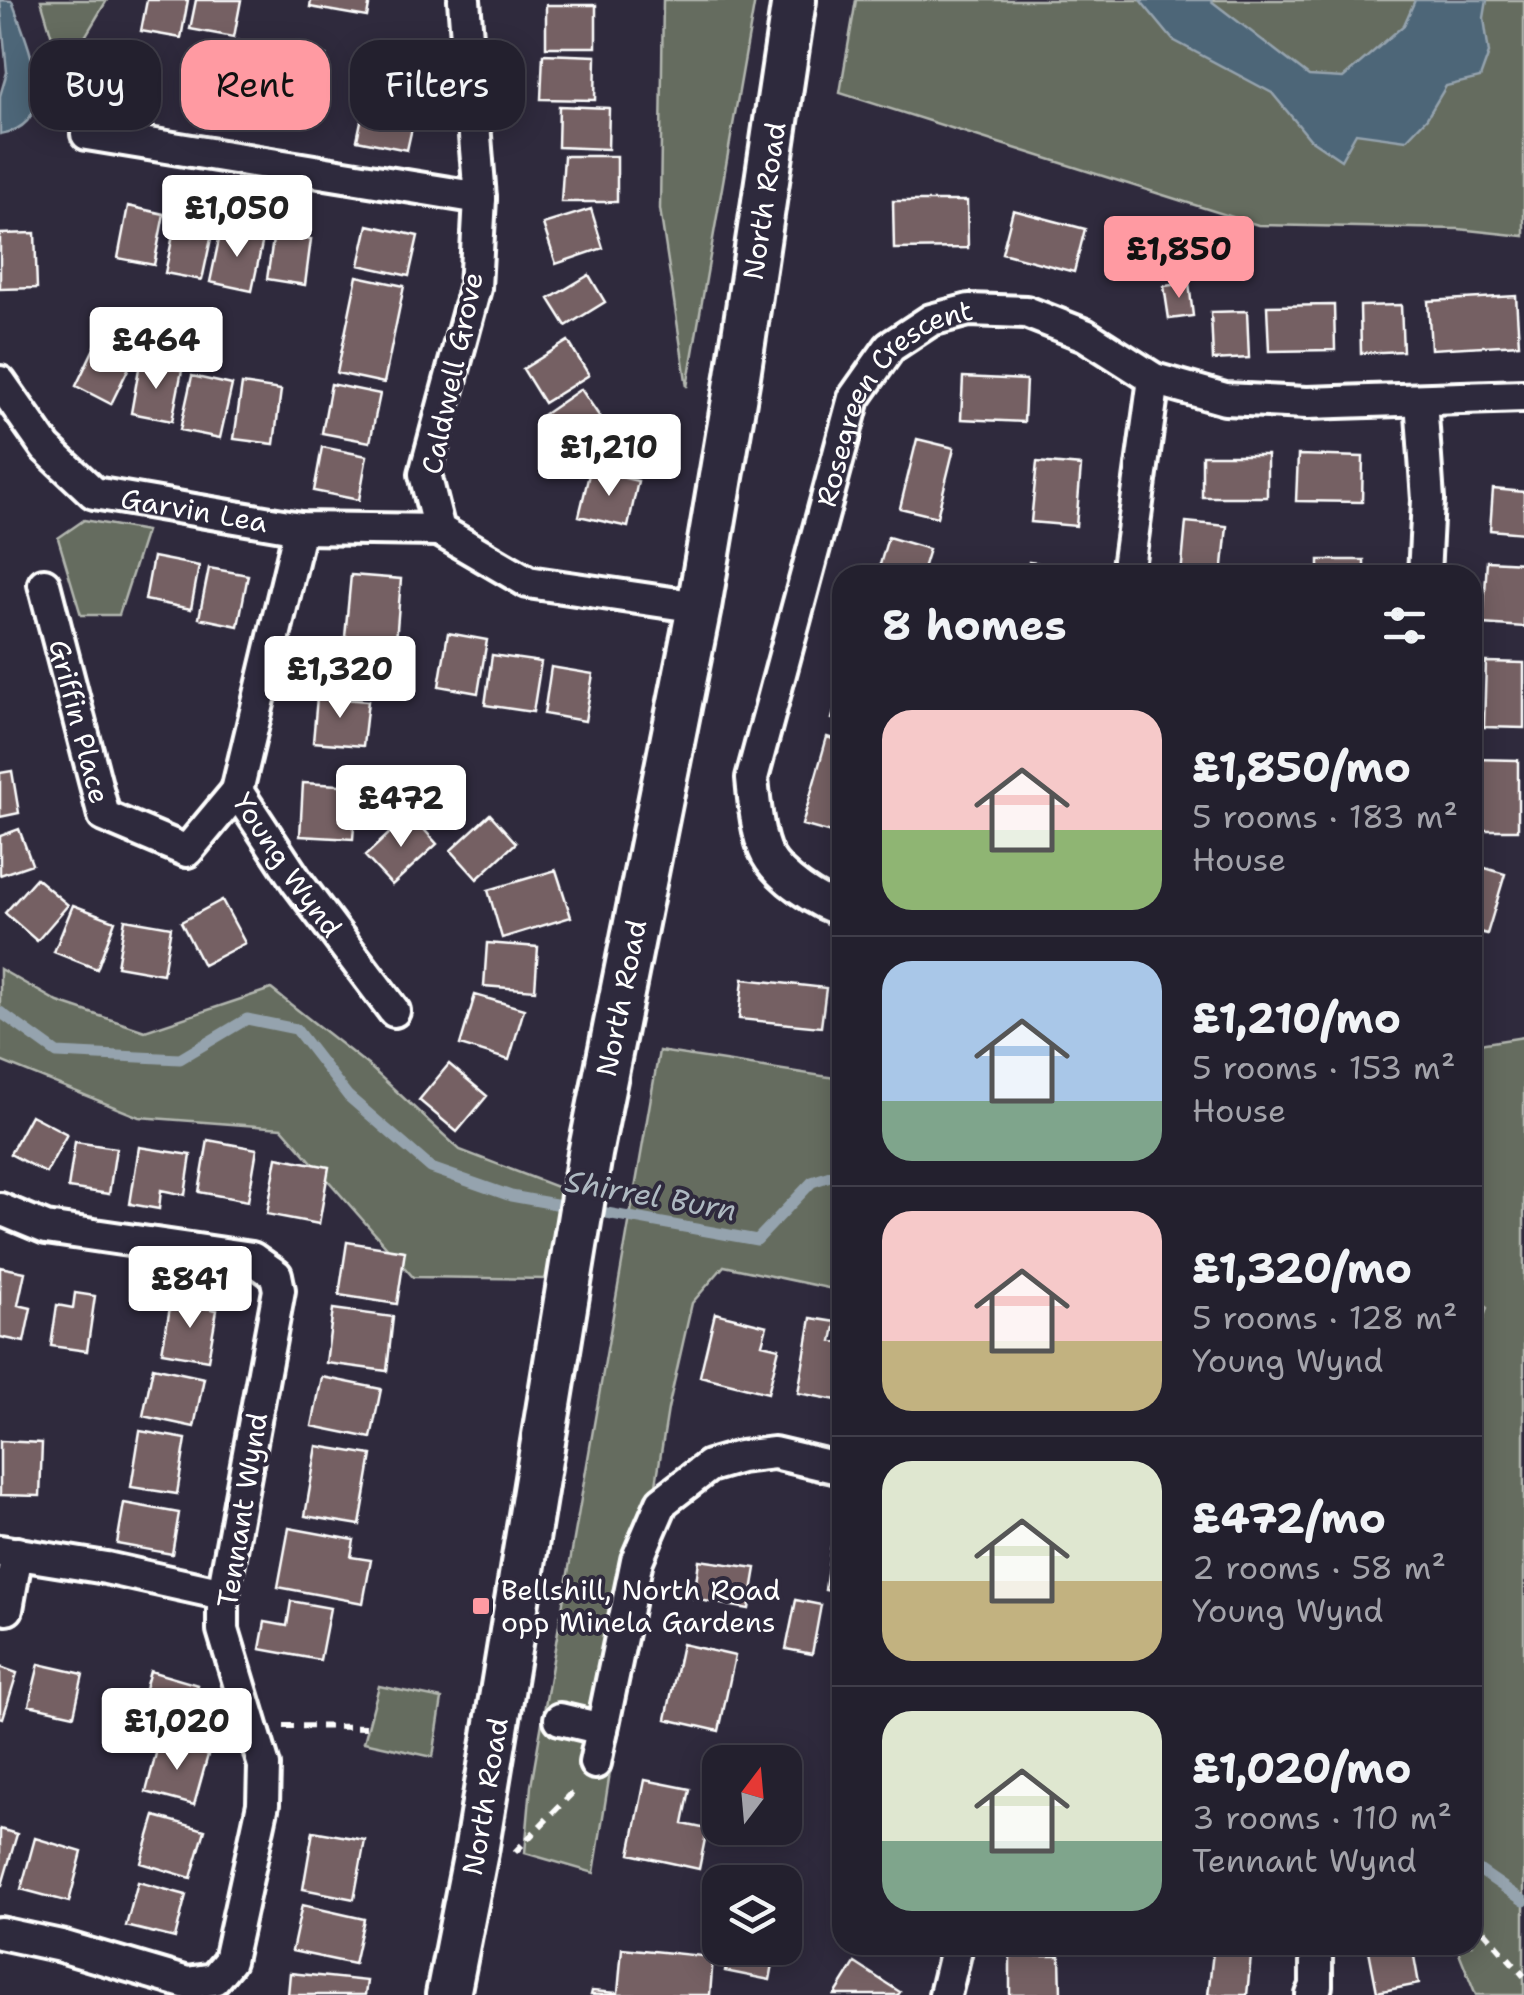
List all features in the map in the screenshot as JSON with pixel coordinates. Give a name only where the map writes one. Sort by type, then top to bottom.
[{"type":"main road","name":"North Road","points":[[448,1995],[476,1852],[590,1154],[699,606],[794,0]]},
{"type":"street","name":"Caldwell Grove","points":[[439,530],[425,474],[475,288],[480,198],[464,0]]},
{"type":"street","points":[[87,134],[480,198]]},
{"type":"street","name":"Rosegreen Crescent","points":[[832,907],[801,890],[767,855],[752,778],[854,398],[890,347],[931,320],[968,310],[1026,312],[1085,335],[1154,379],[1225,399],[1307,402],[1524,396]]},
{"type":"street","points":[[1128,565],[1154,379]]},
{"type":"street","name":"Garvin Lea","points":[[0,382],[46,448],[94,494],[300,528],[439,530]]},
{"type":"street","points":[[1421,400],[1428,500],[1425,565]]},
{"type":"street","name":"Young Wynd","points":[[300,528],[237,792],[297,882],[394,1011]]},
{"type":"street","points":[[439,530],[528,582],[699,606]]},
{"type":"street","name":"Griffin Place","points":[[44,584],[104,816],[187,851],[237,792]]},
{"type":"street","name":"Tennant Wynd","points":[[0,1208],[46,1228],[252,1258],[276,1275],[279,1290],[223,1594],[224,1630],[264,1766],[263,1804],[229,1960],[216,1987],[187,1983],[61,1946],[0,1933]]},
{"type":"street","points":[[595,1762],[637,1560],[662,1502],[709,1466],[740,1457],[774,1454],[832,1467]]},
{"type":"street","points":[[7,1609],[8,1552],[223,1594]]},
{"type":"street","points":[[560,1719],[602,1729]]},
{"type":"street","points":[[945,1995],[955,1955]]},
{"type":"street","points":[[1312,1995],[1316,1986],[1316,1955]]},
{"type":"path","points":[[255,1726],[368,1727]]},
{"type":"path","points":[[476,1852],[512,1855],[583,1782],[595,1762]]},
{"type":"path","points":[[1482,1928],[1524,1976]]},
{"type":"green space","points":[[41,0],[107,0],[83,40],[53,40]]},
{"type":"green space","points":[[663,0],[755,0],[687,387],[660,209]]},
{"type":"green space","points":[[856,0],[1524,0],[1524,236],[1458,229],[1258,225],[840,93]]},
{"type":"green space","points":[[84,520],[146,531],[119,615],[81,615],[58,538]]},
{"type":"green space","points":[[0,969],[58,1002],[145,1031],[271,989],[369,1066],[460,1150],[565,1190],[546,1279],[413,1277],[282,1128],[139,1117],[0,1061]]},
{"type":"green space","points":[[1524,1037],[1524,1995],[1476,1995],[1460,1955],[1482,1955],[1482,1323],[1487,1308],[1482,1304],[1482,1043]]},
{"type":"green space","points":[[659,1051],[832,1077],[832,1289],[724,1266],[692,1303],[668,1409],[594,1873],[525,1853],[531,1786]]},
{"type":"green space","points":[[379,1686],[442,1699],[433,1757],[364,1742]]},
{"type":"water","points":[[0,0],[12,1],[30,54],[30,117],[20,127],[0,134],[0,96],[7,72]]},
{"type":"water","points":[[1140,0],[1210,0],[1309,76],[1343,78],[1404,25],[1415,0],[1487,0],[1484,18],[1489,53],[1480,78],[1446,86],[1427,118],[1406,140],[1356,133],[1341,160],[1310,139],[1272,93],[1173,40]]},
{"type":"building","points":[[147,0],[188,0],[181,38],[141,31]]},
{"type":"building","points":[[196,0],[241,0],[234,37],[190,29]]},
{"type":"building","points":[[311,0],[370,0],[367,17],[310,7]]},
{"type":"building","points":[[546,5],[596,5],[596,47],[546,47]]},
{"type":"building","points":[[543,54],[596,56],[595,100],[541,99]]},
{"type":"building","points":[[559,106],[609,108],[608,149],[558,147]]},
{"type":"building","points":[[359,130],[411,130],[407,150],[357,140]]},
{"type":"building","points":[[564,156],[617,156],[617,202],[561,202]]},
{"type":"building","points":[[893,201],[967,201],[968,248],[894,249]]},
{"type":"building","points":[[128,206],[164,214],[154,265],[118,258]]},
{"type":"building","points":[[591,209],[603,248],[556,264],[543,224]]},
{"type":"building","points":[[1013,210],[1085,229],[1074,272],[1002,253]]},
{"type":"building","points":[[368,225],[418,236],[409,276],[359,265]]},
{"type":"building","points":[[175,226],[212,234],[202,280],[165,273]]},
{"type":"building","points":[[221,230],[263,239],[252,291],[210,282]]},
{"type":"building","points":[[35,233],[37,288],[0,289],[0,234]]},
{"type":"building","points":[[274,233],[311,239],[305,285],[267,279]]},
{"type":"building","points":[[589,275],[605,302],[566,326],[549,299]]},
{"type":"building","points":[[357,276],[404,286],[384,383],[337,373]]},
{"type":"building","points":[[1189,283],[1193,316],[1169,319],[1164,286]]},
{"type":"building","points":[[1516,296],[1519,344],[1431,349],[1428,301]]},
{"type":"building","points":[[1334,305],[1335,350],[1269,351],[1267,306]]},
{"type":"building","points":[[1401,305],[1403,351],[1361,353],[1360,306]]},
{"type":"building","points":[[1247,311],[1249,358],[1213,360],[1211,312]]},
{"type":"building","points":[[99,338],[135,355],[111,404],[76,386]]},
{"type":"building","points":[[568,341],[589,375],[544,403],[523,369]]},
{"type":"building","points":[[140,363],[182,370],[172,421],[131,413]]},
{"type":"building","points":[[192,376],[232,385],[220,438],[180,430]]},
{"type":"building","points":[[963,377],[1026,380],[1024,422],[961,419]]},
{"type":"building","points":[[242,384],[281,390],[274,444],[234,439]]},
{"type":"building","points":[[331,384],[380,394],[370,442],[322,433]]},
{"type":"building","points":[[581,389],[608,429],[566,456],[540,417]]},
{"type":"building","points":[[917,439],[954,448],[937,517],[900,508]]},
{"type":"building","points":[[322,447],[367,456],[359,500],[314,491]]},
{"type":"building","points":[[1202,455],[1267,455],[1267,497],[1202,497]]},
{"type":"building","points":[[1298,455],[1363,457],[1362,502],[1296,501]]},
{"type":"building","points":[[1037,462],[1081,466],[1076,526],[1031,522]]},
{"type":"building","points":[[590,470],[638,481],[628,527],[579,516]]},
{"type":"building","points":[[1493,489],[1524,492],[1524,533],[1490,530]]},
{"type":"building","points":[[1186,522],[1227,526],[1223,565],[1182,565]]},
{"type":"building","points":[[888,537],[929,549],[924,565],[880,565]]},
{"type":"building","points":[[153,557],[199,566],[191,609],[145,600]]},
{"type":"building","points":[[1319,560],[1364,560],[1364,565],[1319,565]]},
{"type":"building","points":[[1487,561],[1524,563],[1524,627],[1483,624]]},
{"type":"building","points":[[209,568],[248,575],[238,626],[199,618]]},
{"type":"building","points":[[351,575],[401,579],[396,641],[345,637]]},
{"type":"building","points":[[448,633],[487,640],[478,693],[439,686]]},
{"type":"building","points":[[329,648],[381,652],[378,693],[326,689]]},
{"type":"building","points":[[492,655],[541,662],[533,712],[485,705]]},
{"type":"building","points":[[1486,662],[1524,663],[1524,728],[1484,727]]},
{"type":"building","points":[[551,667],[593,674],[585,721],[544,714]]},
{"type":"building","points":[[317,697],[368,701],[363,746],[313,742]]},
{"type":"building","points":[[827,737],[832,739],[832,833],[802,825]]},
{"type":"building","points":[[1482,759],[1518,760],[1518,830],[1482,830]]},
{"type":"building","points":[[12,771],[19,813],[0,817],[0,773]]},
{"type":"building","points":[[303,783],[357,786],[353,839],[300,836]]},
{"type":"building","points":[[410,814],[437,844],[392,885],[365,856]]},
{"type":"building","points":[[490,814],[516,843],[477,879],[451,850]]},
{"type":"building","points":[[19,829],[32,864],[0,875],[0,836]]},
{"type":"building","points":[[1482,867],[1505,874],[1487,934],[1482,933]]},
{"type":"building","points":[[556,870],[571,917],[502,938],[488,890]]},
{"type":"building","points":[[36,878],[68,905],[37,941],[5,913]]},
{"type":"building","points":[[222,900],[245,943],[203,965],[181,922]]},
{"type":"building","points":[[73,905],[115,921],[97,969],[54,952]]},
{"type":"building","points":[[125,919],[171,927],[163,974],[117,966]]},
{"type":"building","points":[[487,943],[538,947],[535,990],[484,986]]},
{"type":"building","points":[[743,979],[826,988],[821,1027],[739,1019]]},
{"type":"building","points":[[475,995],[524,1009],[509,1060],[460,1045]]},
{"type":"building","points":[[449,1064],[487,1096],[457,1132],[419,1100]]},
{"type":"building","points":[[31,1115],[67,1134],[46,1173],[10,1154]]},
{"type":"building","points":[[208,1140],[257,1149],[248,1201],[199,1192]]},
{"type":"building","points":[[75,1142],[116,1148],[109,1194],[68,1188]]},
{"type":"building","points":[[139,1147],[191,1155],[185,1195],[161,1190],[159,1209],[130,1204]]},
{"type":"building","points":[[277,1157],[329,1167],[319,1224],[267,1214]]},
{"type":"building","points":[[347,1242],[405,1251],[397,1304],[339,1295]]},
{"type":"building","points":[[0,1267],[25,1272],[18,1305],[31,1308],[24,1342],[0,1337]]},
{"type":"building","points":[[75,1293],[95,1296],[87,1351],[51,1346],[57,1305],[73,1308]]},
{"type":"building","points":[[171,1302],[217,1310],[208,1360],[162,1352]]},
{"type":"building","points":[[333,1309],[393,1317],[387,1371],[326,1363]]},
{"type":"building","points":[[715,1313],[767,1326],[762,1344],[779,1348],[768,1393],[700,1376]]},
{"type":"building","points":[[811,1318],[832,1321],[832,1399],[798,1393]]},
{"type":"building","points":[[153,1367],[204,1378],[194,1427],[143,1416]]},
{"type":"building","points":[[322,1377],[381,1389],[371,1438],[312,1426]]},
{"type":"building","points":[[140,1431],[186,1439],[177,1494],[131,1487]]},
{"type":"building","points":[[0,1441],[42,1443],[40,1496],[0,1495]]},
{"type":"building","points":[[317,1446],[372,1455],[360,1525],[305,1516]]},
{"type":"building","points":[[124,1503],[179,1513],[172,1554],[117,1544]]},
{"type":"building","points":[[289,1528],[354,1540],[351,1557],[371,1560],[363,1603],[278,1587]]},
{"type":"building","points":[[832,1539],[832,1591],[825,1590]]},
{"type":"building","points":[[699,1560],[756,1568],[749,1609],[694,1599]]},
{"type":"building","points":[[796,1600],[821,1605],[812,1654],[786,1649]]},
{"type":"building","points":[[291,1601],[330,1608],[320,1660],[260,1649],[265,1622],[287,1626]]},
{"type":"building","points":[[682,1644],[735,1656],[719,1731],[666,1719]]},
{"type":"building","points":[[39,1664],[83,1674],[74,1715],[29,1705]]},
{"type":"building","points":[[0,1667],[17,1673],[3,1718],[0,1717]]},
{"type":"building","points":[[150,1671],[198,1685],[185,1731],[137,1717]]},
{"type":"building","points":[[159,1742],[208,1755],[194,1805],[146,1792]]},
{"type":"building","points":[[645,1780],[690,1789],[683,1824],[702,1828],[704,1845],[699,1869],[630,1854]]},
{"type":"building","points":[[155,1816],[205,1830],[191,1878],[141,1863]]},
{"type":"building","points":[[0,1829],[17,1834],[2,1885],[0,1885]]},
{"type":"building","points":[[313,1831],[365,1840],[354,1899],[303,1889]]},
{"type":"building","points":[[35,1838],[82,1852],[69,1902],[21,1889]]},
{"type":"building","points":[[138,1882],[186,1895],[175,1938],[126,1926]]},
{"type":"building","points":[[302,1905],[364,1919],[354,1964],[292,1951]]},
{"type":"building","points":[[622,1948],[702,1956],[702,1965],[712,1965],[710,1995],[591,1995],[592,1991],[618,1993]]},
{"type":"building","points":[[1213,1955],[1251,1956],[1247,1995],[1208,1995]]},
{"type":"building","points":[[1370,1955],[1414,1955],[1419,1984],[1377,1992]]},
{"type":"building","points":[[1010,1956],[1060,1956],[1061,1995],[1010,1995]]},
{"type":"building","points":[[855,1963],[900,1992],[898,1995],[835,1995]]},
{"type":"building","points":[[726,1965],[773,1965],[770,1980],[725,1971]]},
{"type":"building","points":[[290,1973],[367,1981],[365,1995],[288,1995]]},
{"type":"waterway","name":"Shirrel Burn","points":[[0,1012],[57,1053],[180,1059],[247,1019],[296,1029],[348,1096],[431,1168],[511,1196],[572,1207]]},
{"type":"waterway","name":"Shirrel Burn","points":[[590,1210],[757,1240],[812,1182],[832,1175]]},
{"type":"waterway","name":"Shirrel Burn","points":[[1482,1872],[1524,1901]]},
{"type":"place","name":"Bellshill, North Road opp Minela Gardens","points":[[481,1606]]}]
